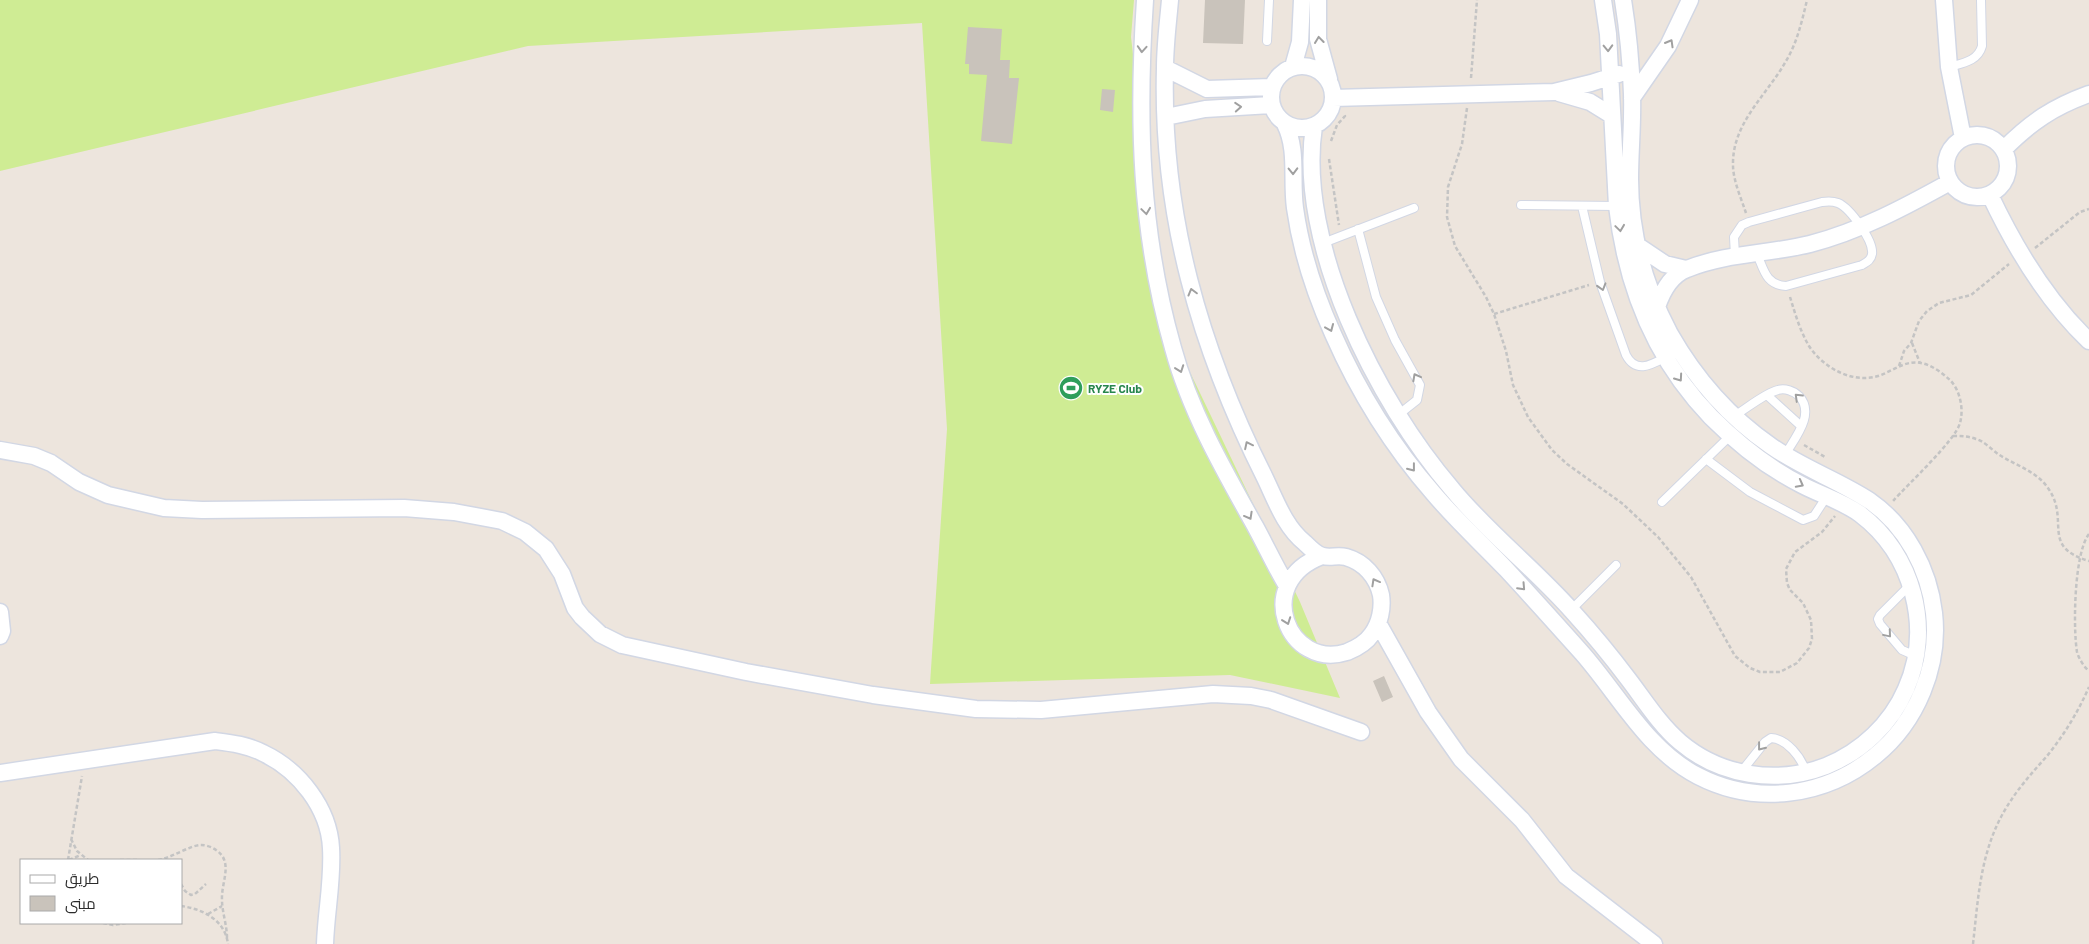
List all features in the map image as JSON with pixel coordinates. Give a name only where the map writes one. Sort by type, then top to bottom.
[{"type":"street","points":[[1145,0],[1140,70],[1144,198],[1152,252],[1173,349],[1193,404],[1215,454],[1287,586]]},
{"type":"street","points":[[1170,0],[1165,68],[1166,117],[1172,194],[1180,245],[1205,338],[1224,391],[1290,529],[1322,556]]},
{"type":"street","points":[[1293,67],[1300,42],[1302,0]]},
{"type":"street","points":[[1318,0],[1318,39],[1329,80],[1338,98]]},
{"type":"street","points":[[1285,124],[1293,146],[1294,199],[1299,235],[1308,269],[1332,334],[1367,400],[1387,432],[1432,493],[1464,515],[1571,610],[1678,740],[1708,760],[1741,772],[1777,776],[1806,772],[1846,756],[1874,734],[1887,721],[1906,690],[1916,656],[1918,619],[1911,584],[1904,568],[1884,538],[1858,513],[1786,476],[1759,458],[1731,435],[1695,399],[1666,357],[1642,310],[1632,284],[1624,250],[1617,206],[1608,34],[1604,0]]},
{"type":"street","points":[[1314,126],[1310,159],[1317,224],[1339,294],[1360,344],[1398,415],[1464,515],[1596,670],[1650,740],[1664,754],[1695,775],[1712,783],[1749,793],[1787,794],[1824,785],[1842,778],[1882,750],[1902,728],[1922,694],[1933,656],[1934,616],[1931,596],[1919,559],[1897,526],[1867,500],[1785,456],[1734,416],[1696,374],[1668,330],[1648,282],[1638,246],[1631,206],[1631,70],[1623,0]]},
{"type":"street","points":[[1632,98],[1668,46],[1690,0]]},
{"type":"street","points":[[1944,0],[1949,67],[1963,138]]},
{"type":"street","points":[[1329,80],[1316,69],[1307,66],[1293,67],[1282,73],[1272,87],[1271,105],[1279,119],[1285,124],[1299,129],[1314,126],[1327,115],[1338,98]]},
{"type":"street","points":[[1165,68],[1207,88],[1272,87]]},
{"type":"street","points":[[1554,92],[1631,70]]},
{"type":"street","points":[[1338,98],[1554,92],[1578,97],[1611,115]]},
{"type":"street","points":[[2004,149],[2022,131],[2043,115],[2066,102],[2089,94]]},
{"type":"street","points":[[1166,117],[1205,109],[1271,105]]},
{"type":"street","points":[[1978,134],[1986,136],[1993,138],[2004,149],[2008,162],[2007,175],[2000,187],[1990,195],[1982,197],[1967,196],[1960,193],[1950,182],[1947,175],[1946,160],[1952,147],[1963,138],[1978,134]]},
{"type":"street","points":[[1657,307],[1667,285],[1686,269],[1735,256],[1758,254],[1810,244],[1862,227],[1917,201],[1950,182]]},
{"type":"street","points":[[1990,195],[2005,228],[2022,256],[2059,307],[2089,340]]},
{"type":"street","points":[[1638,246],[1660,261],[1686,269]]},
{"type":"street","points":[[1759,458],[1768,444]]},
{"type":"street","points":[[0,450],[34,456],[51,463],[93,489],[128,501],[164,508],[202,510],[404,508],[454,512],[502,521],[524,532],[546,549],[562,574],[575,608],[586,622],[600,634],[622,645],[746,672],[873,695],[976,708],[1040,710],[1213,694],[1251,696],[1271,700],[1362,732]]},
{"type":"street","points":[[1322,556],[1346,557],[1357,562],[1370,573],[1379,588],[1382,600],[1378,623],[1368,638],[1354,649],[1331,654],[1319,653],[1308,648],[1291,632],[1283,610],[1287,586],[1300,567],[1322,556]]},
{"type":"street","points":[[0,612],[2,631],[0,636]]},
{"type":"street","points":[[1378,623],[1428,712],[1460,759],[1522,820],[1566,876],[1654,944]]},
{"type":"street","points":[[0,773],[215,741],[240,744],[263,752],[284,765],[307,788],[316,801],[326,823],[331,847],[325,944]]},
{"type":"lane","points":[[1267,41],[1269,0]]},
{"type":"lane","points":[[1949,67],[1974,58],[1981,51],[1981,0]]},
{"type":"lane","points":[[1735,256],[1734,237],[1742,226],[1748,222],[1831,201],[1846,208],[1862,227],[1871,244],[1872,252],[1869,260],[1862,265],[1786,286],[1770,281],[1758,254]]},
{"type":"lane","points":[[1521,205],[1617,206]]},
{"type":"lane","points":[[1582,206],[1600,282],[1629,360],[1639,367],[1645,367],[1666,357]]},
{"type":"lane","points":[[1323,243],[1414,208]]},
{"type":"lane","points":[[1358,229],[1376,297],[1395,340],[1420,385],[1417,400],[1398,415]]},
{"type":"lane","points":[[1734,416],[1778,390],[1791,391],[1801,398],[1806,415],[1785,456]]},
{"type":"lane","points":[[1768,396],[1801,426]]},
{"type":"lane","points":[[1662,502],[1731,435]]},
{"type":"lane","points":[[1706,459],[1750,492],[1803,520],[1814,516],[1826,496]]},
{"type":"lane","points":[[1571,610],[1616,565]]},
{"type":"lane","points":[[1911,584],[1880,614],[1878,619],[1902,650],[1916,656]]},
{"type":"lane","points":[[1741,772],[1765,742],[1771,738],[1777,739],[1796,753],[1806,772]]},
{"type":"path","points":[[1477,0],[1469,94],[1462,144],[1448,187],[1447,217],[1455,246],[1486,297],[1494,314],[1506,350],[1513,385],[1528,417],[1539,434],[1567,464],[1623,504],[1658,537],[1690,577],[1735,656],[1750,668],[1760,672],[1780,672],[1797,663],[1809,648],[1812,639],[1811,620],[1808,611],[1787,583],[1786,569],[1791,557],[1822,532],[1843,504]]},
{"type":"path","points":[[1748,222],[1732,167],[1738,134],[1746,119],[1787,61],[1801,27],[1807,0]]},
{"type":"path","points":[[1330,144],[1337,125],[1345,116],[1338,98]]},
{"type":"path","points":[[1328,152],[1340,236]]},
{"type":"path","points":[[1899,366],[1919,321],[1928,311],[1939,303],[1971,295],[2022,256],[2044,242],[2080,212],[2089,209]]},
{"type":"path","points":[[1494,314],[1600,282]]},
{"type":"path","points":[[1786,286],[1802,332],[1810,348],[1823,361],[1841,374],[1861,379],[1881,375],[1899,366],[1920,363],[1939,370],[1955,385],[1962,405],[1960,423],[1953,436],[1883,512]]},
{"type":"path","points":[[1911,342],[1920,363]]},
{"type":"path","points":[[1953,436],[1978,439],[1999,455],[2031,471],[2042,480],[2051,492],[2055,502],[2060,543],[2068,552],[2089,561]]},
{"type":"path","points":[[2089,534],[2080,558],[2075,620],[2078,653],[2084,668],[2089,671]]},
{"type":"path","points":[[1973,944],[1979,884],[1989,847],[2001,817],[2022,786],[2070,724],[2089,687]]},
{"type":"path","points":[[68,859],[85,760]]},
{"type":"path","points":[[71,838],[81,855],[87,859]]},
{"type":"path","points":[[162,859],[175,856],[192,847],[201,845],[217,851],[223,858],[226,866],[222,890],[222,906],[228,944]]},
{"type":"path","points":[[71,859],[81,855]]},
{"type":"path","points":[[182,886],[185,891],[191,895],[195,894],[206,884]]},
{"type":"path","points":[[182,906],[200,910],[208,914],[216,920],[227,938]]},
{"type":"path","points":[[208,914],[222,906]]},
{"type":"green space","name":"RYZE Club","points":[[0,0],[1134,0],[1131,37],[1149,192],[1178,347],[1300,602],[1340,698],[1230,675],[930,684],[947,429],[922,23],[528,46],[0,171]]},
{"type":"building","points":[[1205,0],[1245,0],[1243,44],[1203,43]]},
{"type":"building","points":[[968,27],[1002,29],[1000,60],[1010,60],[1009,78],[1019,78],[1012,144],[981,141],[987,75],[969,74],[969,64],[965,64]]},
{"type":"building","points":[[1102,89],[1115,90],[1113,112],[1100,110]]},
{"type":"building","points":[[1384,676],[1393,697],[1382,702],[1373,681]]},
{"type":"place","name":"RYZE Club","points":[[1071,388]]}]
